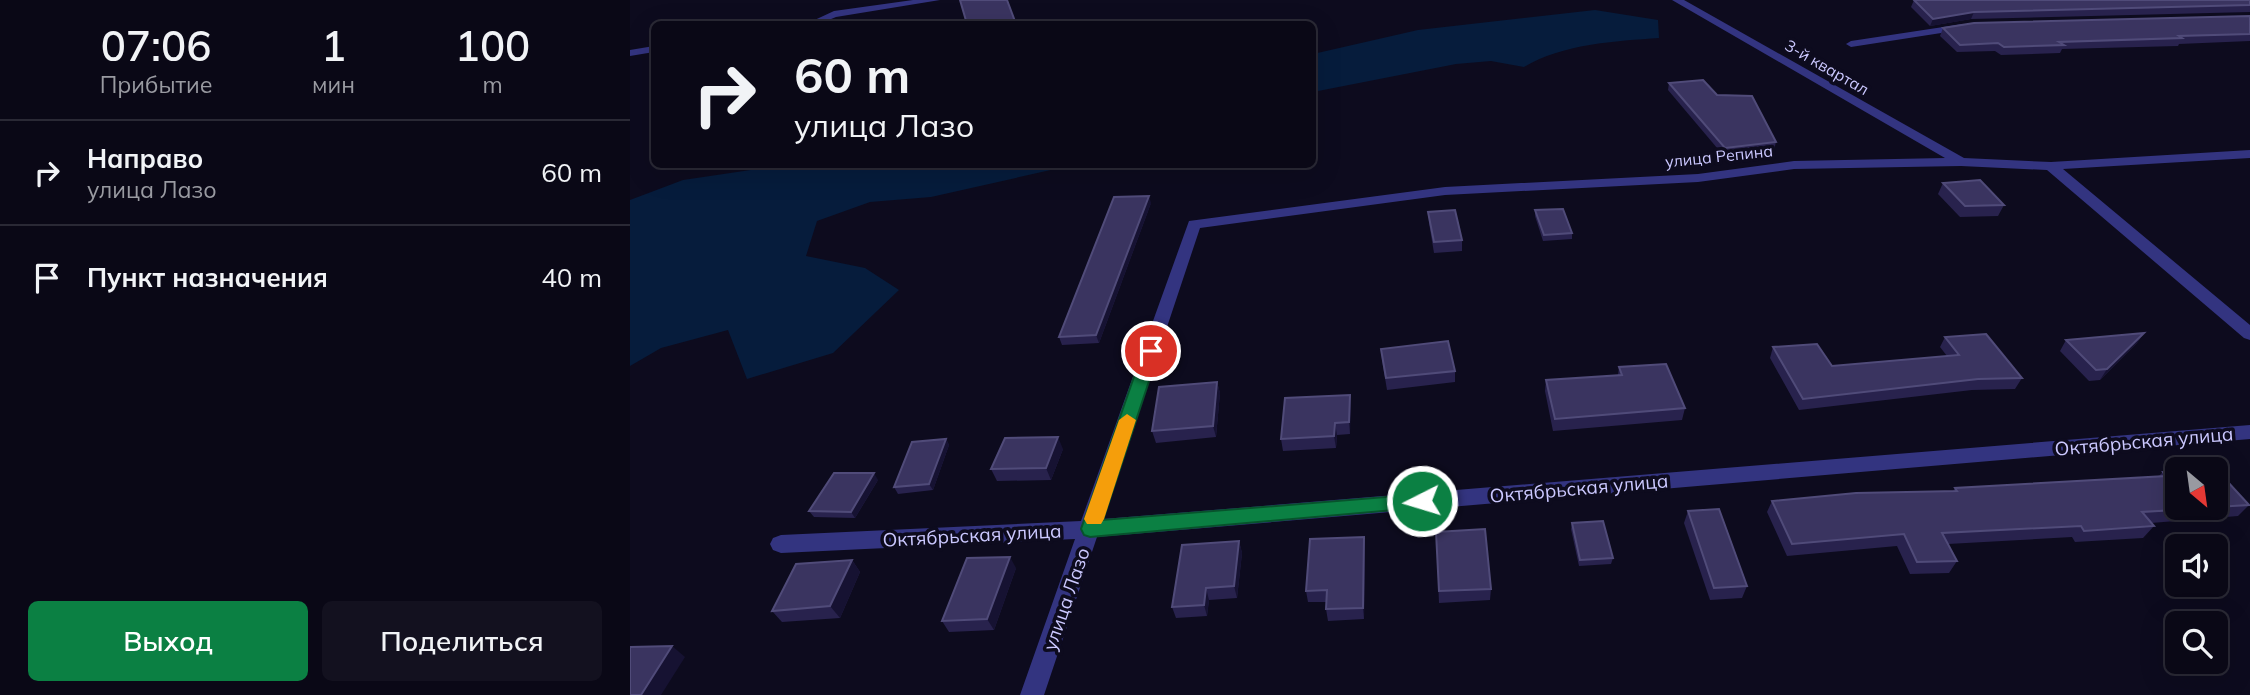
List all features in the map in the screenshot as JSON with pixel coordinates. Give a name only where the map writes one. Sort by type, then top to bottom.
[{"type":"street","points":[[818,21],[834,14],[935,0]]},
{"type":"street","name":"3-й квартал","points":[[1677,0],[1961,162]]},
{"type":"street","points":[[1851,44],[1970,25]]},
{"type":"street","points":[[630,53],[651,50]]},
{"type":"street","name":"улица Репина","points":[[1194,224],[1445,191],[1698,178],[1794,165],[1961,162],[2050,166],[2250,154]]},
{"type":"street","points":[[2050,166],[2250,334]]},
{"type":"street","name":"улица Лазо","points":[[1032,695],[1194,224]]},
{"type":"street","name":"Октябрьская улица","points":[[781,544],[1090,529],[2250,432]]},
{"type":"water","points":[[1595,10],[1658,20],[1659,38],[1607,42],[1572,49],[1539,59],[1524,67],[1491,61],[1456,64],[1316,91],[1316,53],[1418,30]]},
{"type":"water","points":[[764,168],[1060,168],[931,197],[870,202],[817,221],[806,256],[865,268],[899,290],[833,353],[747,379],[728,330],[661,348],[630,366],[630,200],[683,180]]},
{"type":"building","points":[[960,0],[1007,0],[1015,21],[966,21]]},
{"type":"building","points":[[1914,0],[2250,0],[2250,5],[1974,12],[1933,19]]},
{"type":"building","points":[[2250,16],[2250,34],[2059,42],[2064,45],[1960,45],[1943,28],[1974,23]]},
{"type":"building","points":[[1703,80],[1717,95],[1752,96],[1776,142],[1725,148],[1669,83]]},
{"type":"building","points":[[1980,180],[2004,205],[1965,206],[1943,183]]},
{"type":"building","points":[[1149,196],[1096,335],[1059,337],[1114,197]]},
{"type":"building","points":[[1563,209],[1572,233],[1544,235],[1535,210]]},
{"type":"building","points":[[1455,210],[1462,240],[1434,242],[1428,212]]},
{"type":"building","points":[[2144,333],[2107,369],[2096,370],[2066,340]]},
{"type":"building","points":[[1986,334],[2022,378],[1978,379],[1803,399],[1773,347],[1817,344],[1832,366],[1959,355],[1945,337]]},
{"type":"building","points":[[1448,341],[1455,371],[1386,378],[1381,349]]},
{"type":"building","points":[[1666,364],[1685,408],[1555,419],[1546,380],[1622,375],[1619,367]]},
{"type":"building","points":[[1217,382],[1213,426],[1152,431],[1159,387]]},
{"type":"building","points":[[1350,395],[1349,422],[1335,423],[1334,436],[1281,439],[1285,398]]},
{"type":"building","points":[[1058,437],[1046,468],[991,469],[1005,438]]},
{"type":"building","points":[[946,439],[929,484],[894,487],[912,442]]},
{"type":"building","points":[[834,473],[874,473],[851,512],[809,511]]},
{"type":"building","points":[[2165,476],[2165,511],[2142,512],[2154,526],[2084,531],[2081,526],[1942,533],[1957,561],[1917,562],[1904,534],[1792,544],[1772,501],[1856,493],[1957,491],[1955,488]]},
{"type":"building","points":[[2228,482],[2249,505],[2228,506]]},
{"type":"building","points":[[1719,509],[1747,586],[1714,588],[1688,511]]},
{"type":"building","points":[[1603,521],[1613,558],[1580,560],[1572,523]]},
{"type":"building","points":[[1485,529],[1491,589],[1439,591],[1436,532]]},
{"type":"building","points":[[1364,537],[1363,608],[1326,609],[1327,590],[1306,591],[1310,539]]},
{"type":"building","points":[[1239,541],[1234,586],[1206,588],[1204,605],[1172,607],[1182,545]]},
{"type":"building","points":[[1010,557],[987,619],[942,621],[967,558]]},
{"type":"building","points":[[852,560],[830,606],[772,611],[796,564]]},
{"type":"building","points":[[672,646],[641,695],[630,695],[630,647]]},
{"type":"slow traffic","points":[[1094,519],[1127,420]]},
{"type":"route","points":[[1151,351],[1090,529],[1422,501]]}]
